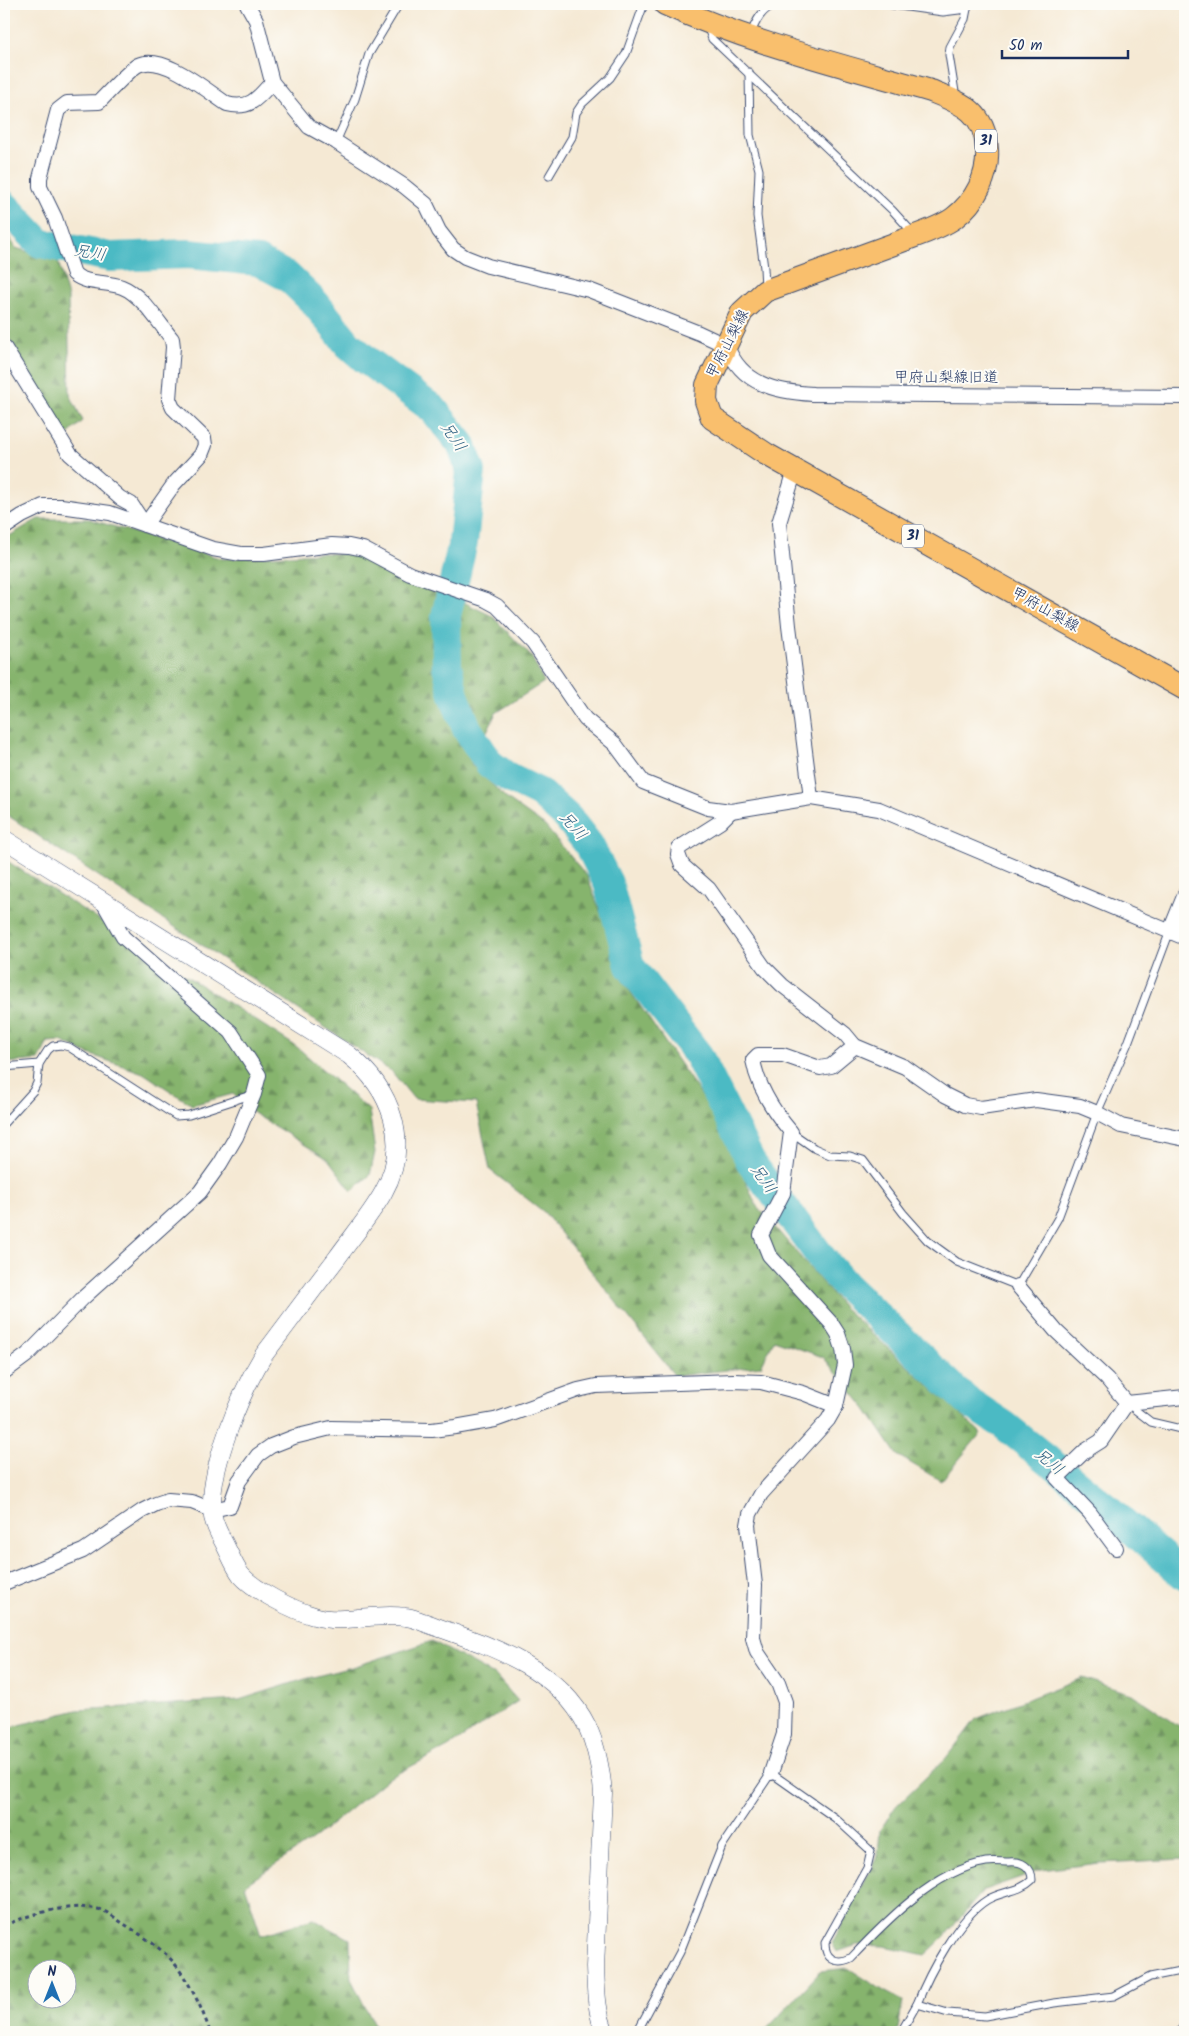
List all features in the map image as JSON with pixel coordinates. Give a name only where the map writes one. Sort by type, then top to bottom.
[{"type":"main road","name":"甲府山梨線","points":[[665,4],[706,23],[748,37],[931,91],[957,101],[971,109],[980,122],[985,136],[987,166],[982,182],[964,210],[952,219],[915,236],[765,291],[742,312],[707,385],[706,401],[712,418],[741,438],[795,470],[1185,690]]},
{"type":"street","points":[[247,4],[256,20],[272,82],[310,127],[404,186],[426,204],[439,231],[453,249],[465,257],[488,266],[589,290],[699,332],[727,346]]},
{"type":"street","points":[[145,524],[174,484],[201,455],[205,445],[204,438],[173,408],[169,399],[174,347],[172,339],[133,292],[120,286],[81,280],[74,274],[55,218],[40,187],[40,178],[58,110],[66,103],[98,102],[138,65],[151,64],[174,68],[227,104],[237,106],[247,105],[253,101],[272,82]]},
{"type":"street","name":"甲府山梨線旧道","points":[[727,346],[732,358],[744,373],[757,382],[773,389],[791,393],[1185,397]]},
{"type":"street","points":[[4,347],[70,454],[120,498],[131,504],[145,524]]},
{"type":"street","points":[[795,470],[778,523],[811,798]]},
{"type":"street","points":[[4,528],[22,516],[43,506],[61,506],[110,513],[213,549],[241,554],[264,554],[332,545],[363,549],[410,574],[486,600],[497,606],[533,642],[585,719],[615,744],[643,782],[708,808],[732,811],[811,798],[879,809],[1185,938]]},
{"type":"street","points":[[732,811],[720,822],[679,848],[678,854],[682,865],[709,889],[764,967],[782,985],[845,1034],[855,1046],[905,1067],[945,1095],[965,1105],[981,1108],[1036,1100],[1080,1106],[1098,1113],[1121,1126],[1185,1139]]},
{"type":"street","points":[[4,839],[349,1054],[363,1066],[383,1093],[392,1114],[396,1132],[393,1170],[384,1192],[363,1223],[263,1356],[251,1376],[237,1407],[220,1461],[212,1510],[217,1530],[242,1575],[274,1599],[315,1616],[357,1619],[405,1616],[423,1622],[529,1666],[554,1684],[574,1705],[586,1726],[594,1746],[604,1792],[595,1967],[596,1993],[603,2028]]},
{"type":"street","points":[[1170,931],[1185,894]]},
{"type":"street","points":[[4,1372],[27,1355],[83,1298],[200,1192],[215,1172],[236,1137],[254,1094],[259,1075],[231,1032],[123,937],[103,902]]},
{"type":"street","points":[[771,1773],[784,1734],[784,1702],[778,1684],[757,1652],[753,1638],[756,1584],[748,1525],[750,1514],[761,1494],[828,1420],[836,1406],[845,1365],[843,1348],[838,1334],[831,1323],[769,1255],[760,1235],[783,1193],[791,1132],[772,1108],[753,1060],[758,1055],[783,1054],[820,1068],[831,1066],[855,1046]]},
{"type":"street","points":[[1018,1286],[1056,1331],[1107,1379],[1127,1403]]},
{"type":"street","points":[[4,1582],[83,1552],[142,1511],[156,1504],[168,1500],[192,1502],[212,1510],[230,1506],[239,1481],[258,1454],[271,1446],[294,1437],[331,1428],[432,1430],[455,1427],[495,1420],[578,1390],[596,1386],[733,1381],[761,1382],[804,1393],[836,1406]]},
{"type":"street","points":[[1116,1548],[1090,1513],[1057,1478],[1085,1451],[1101,1441],[1127,1403],[1185,1397]]},
{"type":"lane","points":[[336,142],[354,99],[369,54],[399,4]]},
{"type":"lane","points":[[549,176],[572,137],[576,113],[582,104],[610,78],[626,54],[644,4]]},
{"type":"lane","points":[[748,37],[756,21],[764,11],[777,4]]},
{"type":"lane","points":[[886,4],[943,12],[968,6],[965,20],[950,47],[949,55],[957,101]]},
{"type":"lane","points":[[706,23],[712,39],[749,72],[893,211],[915,236]]},
{"type":"lane","points":[[749,72],[750,135],[759,170],[757,216],[765,291]]},
{"type":"lane","points":[[791,1132],[814,1148],[830,1155],[850,1156],[863,1160],[903,1213],[928,1241],[957,1262],[1018,1286],[1058,1218],[1098,1113],[1128,1043],[1170,931]]},
{"type":"lane","points":[[4,1123],[38,1083],[39,1064],[54,1046],[60,1045],[69,1047],[176,1116],[190,1115],[254,1094]]},
{"type":"lane","points":[[4,1067],[39,1064]]},
{"type":"lane","points":[[1127,1403],[1151,1422],[1185,1430]]},
{"type":"lane","points":[[637,2032],[680,1952],[722,1846],[771,1773],[835,1818],[871,1850],[867,1868],[825,1943],[825,1950],[829,1958],[836,1961],[843,1962],[851,1958],[889,1918],[944,1879],[986,1862],[1018,1861],[1028,1866],[1032,1874],[1032,1880],[1025,1887],[991,1897],[976,1906],[961,1925],[927,1979],[917,2004],[901,2032]]},
{"type":"lane","points":[[917,2004],[948,2013],[984,2016],[1054,2003],[1114,1996],[1150,1977],[1185,1970]]},
{"type":"lane","points":[[1180,2032],[1185,2023]]},
{"type":"path","points":[[4,1926],[18,1919],[52,1910],[98,1909],[143,1936],[175,1963],[201,2004],[210,2032]]},
{"type":"green space","points":[[4,229],[16,248],[58,261],[68,297],[70,395],[83,421],[67,435],[4,330]]},
{"type":"green space","points":[[38,519],[89,519],[223,559],[319,553],[360,555],[382,569],[441,591],[492,616],[531,656],[544,682],[496,713],[471,764],[507,799],[545,826],[587,876],[606,927],[621,978],[723,1127],[756,1205],[844,1308],[981,1433],[941,1481],[897,1455],[866,1409],[823,1357],[774,1340],[761,1366],[675,1376],[544,1212],[490,1170],[476,1103],[414,1099],[392,1072],[4,813],[4,539]]},
{"type":"green space","points":[[4,859],[297,1047],[369,1110],[375,1152],[370,1175],[352,1191],[328,1159],[253,1113],[233,1094],[192,1105],[143,1073],[83,1052],[61,1041],[48,1042],[39,1060],[4,1063]]},
{"type":"green space","points":[[432,1641],[496,1676],[518,1701],[448,1747],[387,1779],[316,1837],[245,1885],[261,1935],[313,1919],[350,1939],[351,1979],[378,2032],[4,2032],[4,1729],[77,1710],[239,1700],[305,1679],[356,1666]]},
{"type":"green space","points":[[1082,1678],[1132,1694],[1185,1730],[1185,1859],[1100,1863],[1041,1870],[984,1890],[944,1937],[925,1955],[884,1946],[857,1945],[837,1952],[832,1943],[878,1855],[880,1830],[896,1806],[946,1758],[976,1719]]},
{"type":"green space","points":[[848,1968],[903,2001],[898,2029],[895,2032],[764,2032],[821,1971]]},
{"type":"waterway","name":"兄川","points":[[4,205],[40,243],[110,257],[188,254],[258,261],[288,277],[315,303],[348,344],[365,359],[433,409],[461,444],[471,471],[463,542],[446,616],[447,666],[454,695],[467,729],[490,764],[509,778],[540,793],[568,818],[589,845],[608,883],[630,966],[698,1055],[752,1164],[824,1261],[845,1285],[966,1400],[1004,1425],[1107,1508],[1185,1576]]}]
